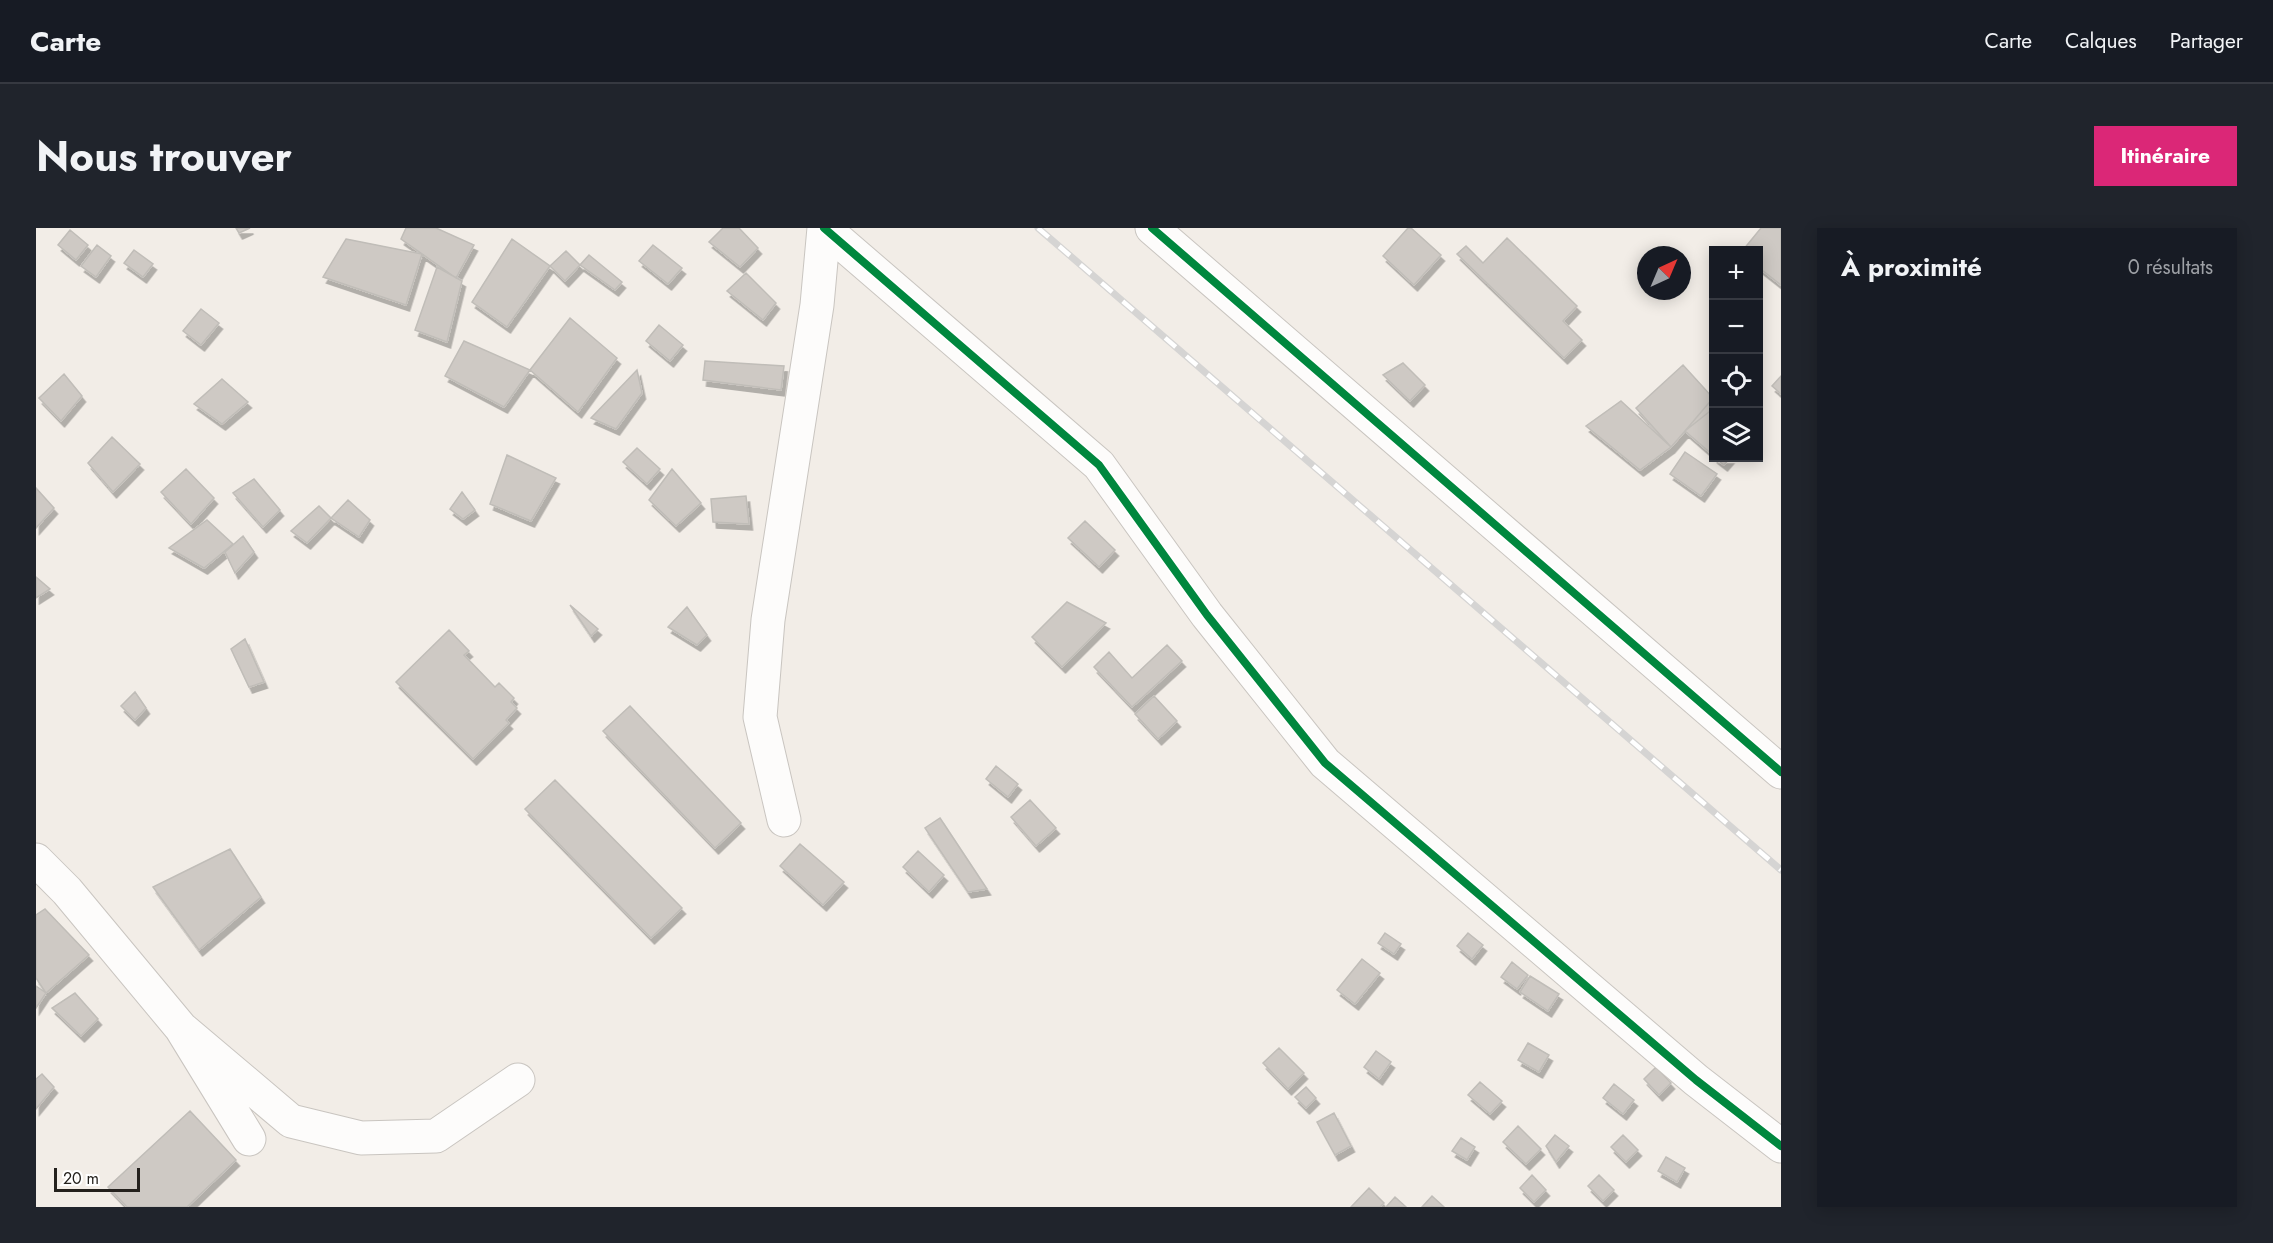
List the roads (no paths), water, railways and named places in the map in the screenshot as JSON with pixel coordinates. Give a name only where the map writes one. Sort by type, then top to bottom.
[{"type":"street","points":[[784,820],[760,717],[768,620],[817,305],[824,228]]},
{"type":"street","points":[[824,228],[1099,465],[1207,615],[1325,763],[1696,1080],[1781,1146]]},
{"type":"street","points":[[1152,228],[1781,772]]},
{"type":"street","points":[[36,860],[67,891],[181,1028],[249,1139]]},
{"type":"street","points":[[181,1028],[291,1121],[360,1138],[436,1136],[518,1080]]},
{"type":"railway","points":[[1038,228],[1781,870]]}]
